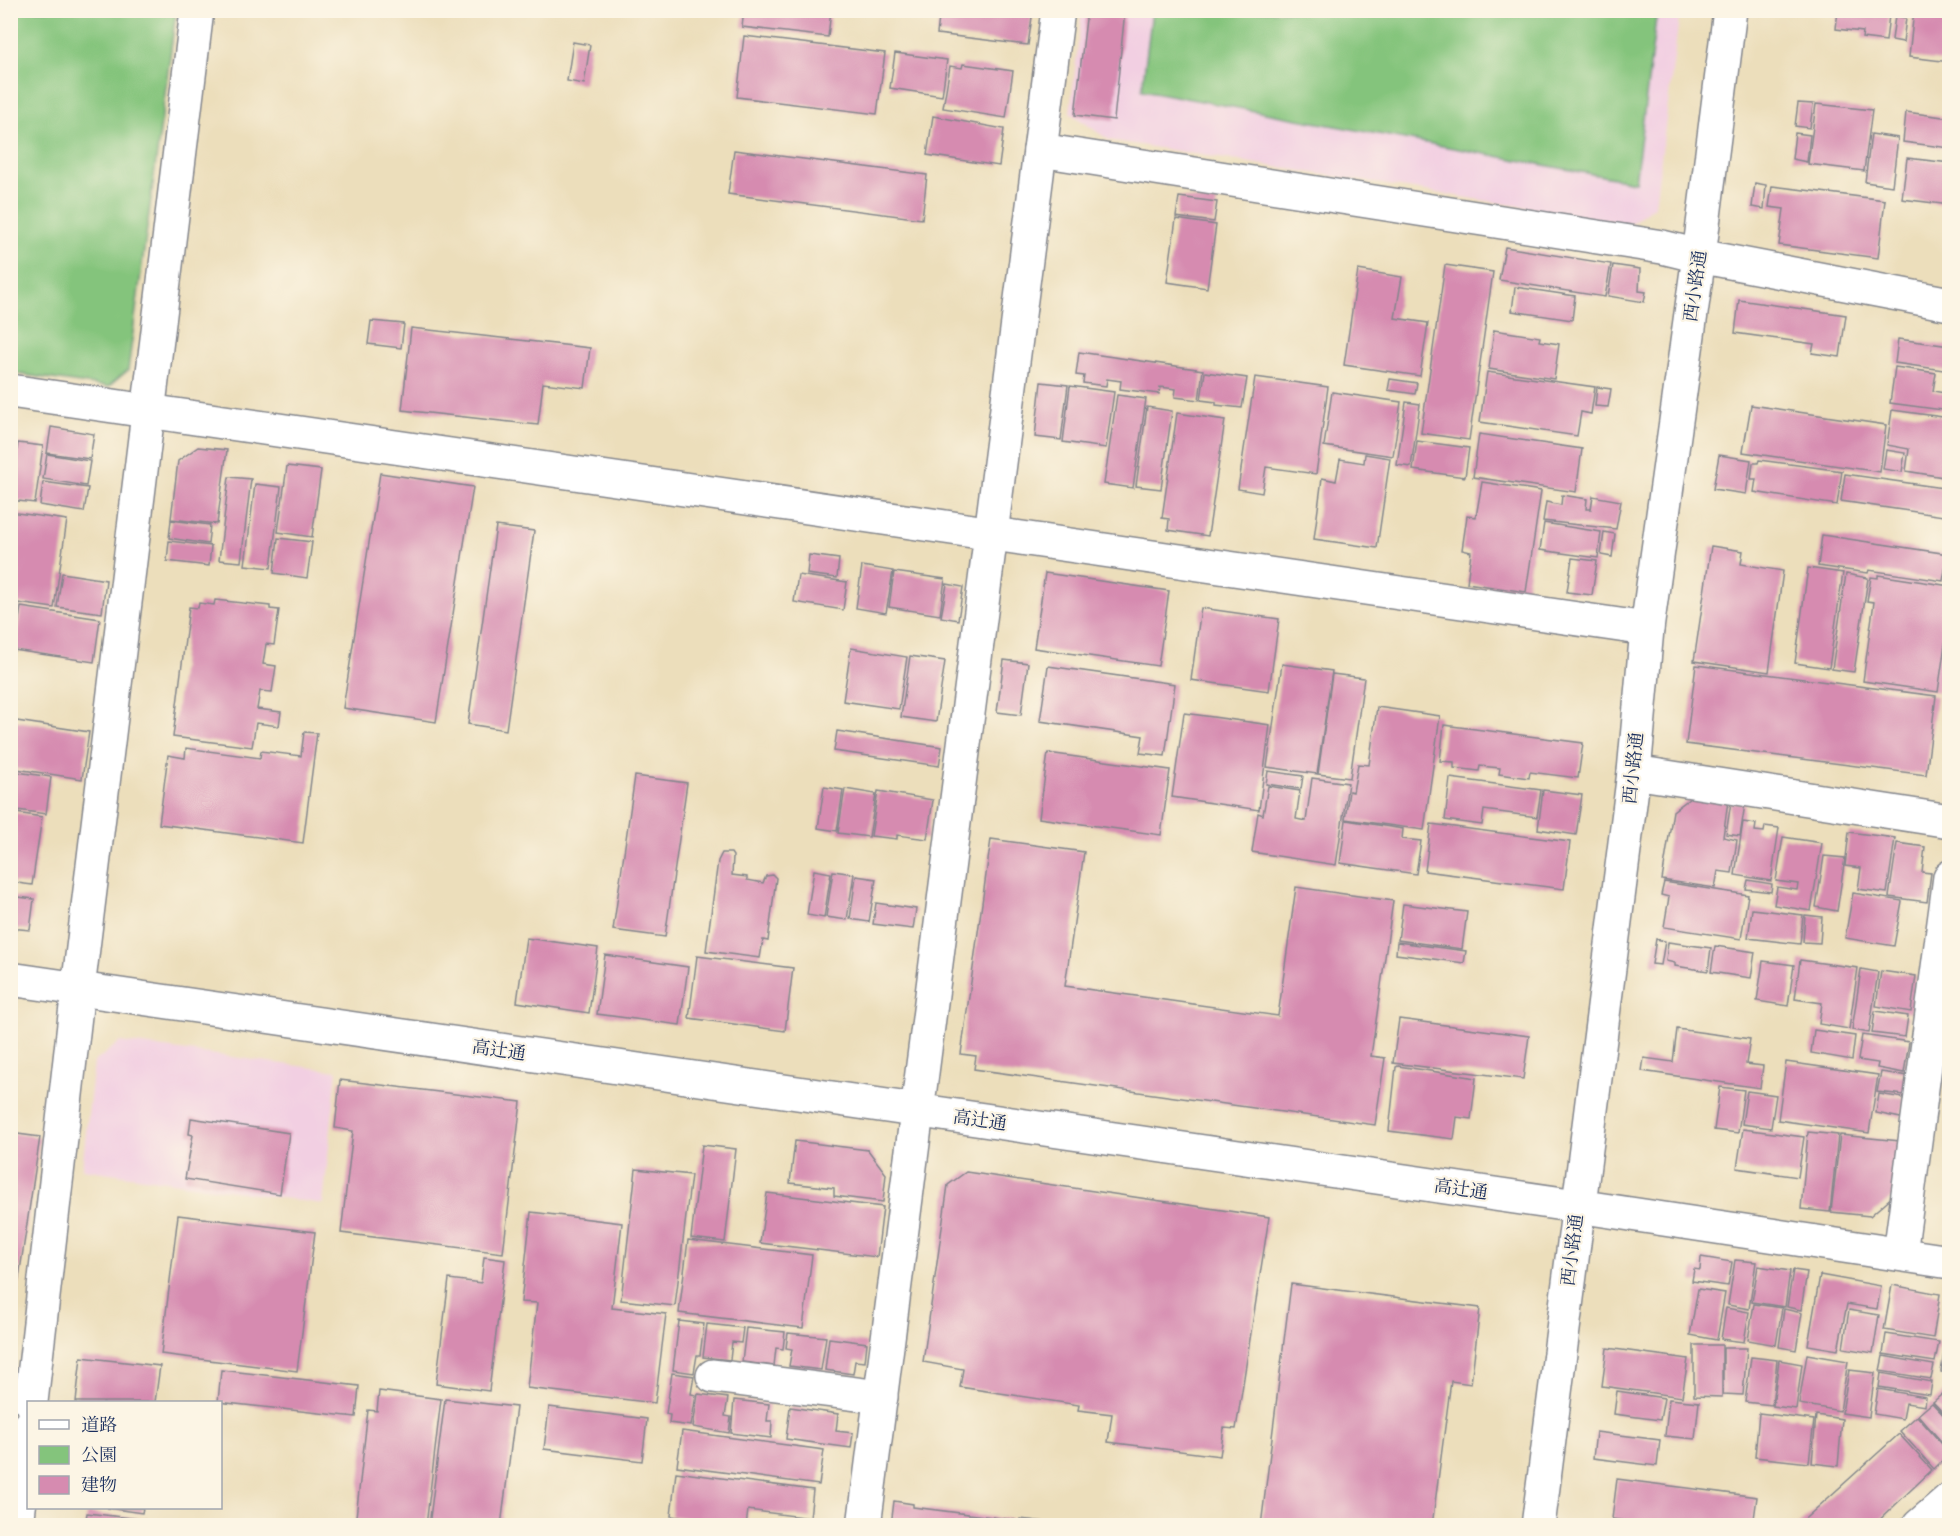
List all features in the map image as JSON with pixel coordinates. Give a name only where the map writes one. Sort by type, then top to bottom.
[{"type":"street","points":[[31,1401],[78,989],[197,10]]},
{"type":"street","points":[[864,1526],[1058,10]]},
{"type":"street","name":"西小路通","points":[[1538,1526],[1634,772],[1647,629],[1731,10]]},
{"type":"street","points":[[1040,150],[1662,247],[1950,304]]},
{"type":"street","points":[[10,391],[1647,629]]},
{"type":"street","points":[[1634,772],[1950,821]]},
{"type":"street","points":[[1900,1254],[1950,877]]},
{"type":"street","name":"高辻通","points":[[10,979],[1950,1262]]},
{"type":"street","points":[[713,1376],[881,1397]]},
{"type":"street","points":[[17,1526],[27,1436]]},
{"type":"street","points":[[1919,1526],[1950,1499]]},
{"type":"shaded area","points":[[1082,11],[1680,11],[1655,205],[1630,224],[1109,140],[1070,113]]},
{"type":"shaded area","points":[[120,1042],[337,1071],[323,1204],[82,1169],[94,1062]]},
{"type":"green space","points":[[11,10],[176,11],[128,370],[108,387],[11,373]]},
{"type":"green space","points":[[1152,11],[1657,11],[1635,182],[1142,90]]},
{"type":"building","points":[[744,10],[831,10],[828,37],[742,27]]},
{"type":"building","points":[[940,10],[1033,10],[1028,45],[937,34]]},
{"type":"building","points":[[1087,10],[1125,10],[1114,120],[1075,115]]},
{"type":"building","points":[[1838,10],[1872,10],[1872,13],[1889,15],[1886,41],[1862,38],[1863,32],[1836,29]]},
{"type":"building","points":[[1914,10],[1950,10],[1950,62],[1909,57]]},
{"type":"building","points":[[1895,16],[1906,18],[1903,42],[1892,40]]},
{"type":"building","points":[[744,36],[885,53],[877,114],[737,97]]},
{"type":"building","points":[[573,42],[590,45],[584,84],[567,81]]},
{"type":"building","points":[[895,53],[947,60],[942,96],[890,88]]},
{"type":"building","points":[[963,64],[1013,71],[1006,118],[943,108],[950,66],[962,68]]},
{"type":"building","points":[[1798,103],[1813,104],[1810,128],[1795,126]]},
{"type":"building","points":[[1816,104],[1872,110],[1864,171],[1808,164]]},
{"type":"building","points":[[1906,112],[1950,118],[1950,148],[1903,142]]},
{"type":"building","points":[[933,116],[1004,129],[999,166],[927,155]]},
{"type":"building","points":[[1795,133],[1810,135],[1807,162],[1792,159]]},
{"type":"building","points":[[1871,134],[1898,138],[1892,186],[1865,182]]},
{"type":"building","points":[[734,150],[927,175],[922,219],[728,194]]},
{"type":"building","points":[[1907,158],[1950,163],[1950,205],[1902,199]]},
{"type":"building","points":[[1755,183],[1766,185],[1764,209],[1752,207]]},
{"type":"building","points":[[1772,186],[1885,200],[1878,258],[1779,245],[1784,209],[1769,207]]},
{"type":"building","points":[[1179,197],[1217,202],[1214,222],[1176,217]]},
{"type":"building","points":[[1176,219],[1216,225],[1207,288],[1167,282]]},
{"type":"building","points":[[1505,247],[1611,264],[1605,297],[1499,280]]},
{"type":"building","points":[[1445,265],[1493,272],[1469,440],[1421,433]]},
{"type":"building","points":[[1613,265],[1640,269],[1639,291],[1646,292],[1644,302],[1608,296]]},
{"type":"building","points":[[1358,270],[1402,277],[1395,318],[1428,323],[1420,376],[1344,365]]},
{"type":"building","points":[[1515,287],[1575,296],[1572,320],[1512,311]]},
{"type":"building","points":[[1739,300],[1846,315],[1840,357],[1812,353],[1814,344],[1735,333]]},
{"type":"building","points":[[371,321],[404,324],[401,348],[368,344]]},
{"type":"building","points":[[411,328],[590,348],[585,388],[543,383],[538,425],[402,410]]},
{"type":"building","points":[[1494,330],[1540,337],[1539,341],[1559,344],[1554,379],[1489,369]]},
{"type":"building","points":[[1898,339],[1950,346],[1950,371],[1895,363]]},
{"type":"building","points":[[1079,352],[1203,370],[1199,400],[1175,397],[1176,389],[1160,387],[1159,394],[1120,389],[1121,381],[1107,379],[1106,386],[1083,383],[1084,376],[1076,375]]},
{"type":"building","points":[[1895,367],[1936,373],[1933,391],[1950,394],[1950,411],[1890,403]]},
{"type":"building","points":[[1205,372],[1247,378],[1242,408],[1216,405],[1216,402],[1201,400]]},
{"type":"building","points":[[1487,372],[1595,387],[1591,414],[1581,412],[1577,436],[1480,422]]},
{"type":"building","points":[[1255,377],[1328,387],[1316,474],[1266,467],[1262,493],[1238,489]]},
{"type":"building","points":[[1390,379],[1417,383],[1415,394],[1388,390]]},
{"type":"building","points":[[1041,382],[1068,385],[1061,440],[1035,437]]},
{"type":"building","points":[[1070,386],[1114,392],[1106,448],[1063,442]]},
{"type":"building","points":[[1597,387],[1611,389],[1608,407],[1595,406]]},
{"type":"building","points":[[1332,392],[1401,402],[1393,456],[1324,446]]},
{"type":"building","points":[[1117,395],[1146,399],[1133,488],[1104,484]]},
{"type":"building","points":[[1406,402],[1420,404],[1411,467],[1397,465]]},
{"type":"building","points":[[1751,405],[1886,425],[1880,472],[1743,452]]},
{"type":"building","points":[[1147,407],[1172,411],[1161,489],[1136,486]]},
{"type":"building","points":[[1892,410],[1950,418],[1950,478],[1906,471],[1909,449],[1887,445]]},
{"type":"building","points":[[1177,413],[1225,420],[1208,536],[1168,530],[1169,519],[1162,518]]},
{"type":"building","points":[[51,427],[94,434],[90,459],[47,453]]},
{"type":"building","points":[[1479,434],[1582,449],[1576,492],[1473,477]]},
{"type":"building","points":[[10,441],[16,442],[12,469],[10,469]]},
{"type":"building","points":[[1417,441],[1469,448],[1465,477],[1413,470]]},
{"type":"building","points":[[18,443],[43,446],[35,503],[10,500]]},
{"type":"building","points":[[198,447],[227,450],[217,524],[171,519],[178,461]]},
{"type":"building","points":[[1886,450],[1905,453],[1902,472],[1883,469]]},
{"type":"building","points":[[47,454],[90,461],[86,486],[43,479]]},
{"type":"building","points":[[1365,454],[1390,458],[1377,548],[1314,539],[1322,478],[1336,481],[1340,459],[1364,463]]},
{"type":"building","points":[[1719,455],[1751,460],[1746,494],[1713,489]]},
{"type":"building","points":[[1759,460],[1842,471],[1837,505],[1754,492],[1756,479],[1751,479],[1753,463],[1758,463]]},
{"type":"building","points":[[287,466],[321,470],[312,537],[278,532]]},
{"type":"building","points":[[380,473],[473,487],[436,722],[343,708]]},
{"type":"building","points":[[1845,474],[1950,489],[1950,517],[1841,501]]},
{"type":"building","points":[[229,477],[251,479],[241,562],[219,560]]},
{"type":"building","points":[[43,482],[88,488],[84,512],[40,505]]},
{"type":"building","points":[[1482,482],[1541,491],[1526,592],[1467,583],[1471,552],[1462,550],[1467,516],[1476,517]]},
{"type":"building","points":[[255,484],[281,487],[271,568],[245,565]]},
{"type":"building","points":[[1562,495],[1587,499],[1586,509],[1591,509],[1593,496],[1621,501],[1616,529],[1543,521],[1546,502],[1561,505]]},
{"type":"building","points":[[10,512],[67,520],[54,608],[10,602]]},
{"type":"building","points":[[171,520],[210,525],[208,544],[169,538]]},
{"type":"building","points":[[1544,523],[1601,532],[1598,558],[1540,550]]},
{"type":"building","points":[[496,526],[534,531],[506,730],[468,724]]},
{"type":"building","points":[[1604,532],[1615,534],[1612,557],[1601,555]]},
{"type":"building","points":[[1822,535],[1948,554],[1943,581],[1869,570],[1868,573],[1818,566]]},
{"type":"building","points":[[278,538],[312,542],[307,578],[274,573]]},
{"type":"building","points":[[169,541],[211,546],[209,566],[167,561]]},
{"type":"building","points":[[1711,546],[1743,551],[1741,564],[1783,571],[1769,672],[1694,661]]},
{"type":"building","points":[[809,555],[839,559],[837,578],[807,574]]},
{"type":"building","points":[[1572,558],[1597,561],[1592,595],[1567,592]]},
{"type":"building","points":[[862,566],[893,571],[886,613],[856,608]]},
{"type":"building","points":[[1808,568],[1843,573],[1829,668],[1795,663]]},
{"type":"building","points":[[894,572],[945,579],[940,615],[889,607]]},
{"type":"building","points":[[62,573],[106,580],[102,613],[57,607]]},
{"type":"building","points":[[1045,573],[1169,591],[1158,666],[1034,648]]},
{"type":"building","points":[[1846,574],[1868,578],[1854,672],[1832,669]]},
{"type":"building","points":[[798,575],[847,582],[843,610],[794,602]]},
{"type":"building","points":[[1878,575],[1950,586],[1950,611],[1938,692],[1863,681],[1874,602],[1867,601],[1871,577],[1878,578]]},
{"type":"building","points":[[947,584],[963,587],[958,620],[941,617]]},
{"type":"building","points":[[215,600],[270,606],[270,609],[279,610],[274,645],[266,644],[263,664],[276,666],[272,692],[260,691],[257,709],[281,712],[279,726],[256,723],[252,747],[173,737],[189,607],[198,608],[199,603],[214,605]]},
{"type":"building","points":[[10,604],[18,606],[12,648],[10,648]]},
{"type":"building","points":[[21,607],[100,619],[94,662],[14,650]]},
{"type":"building","points":[[1201,608],[1279,619],[1269,691],[1191,680]]},
{"type":"building","points":[[851,648],[907,657],[899,709],[843,701]]},
{"type":"building","points":[[910,656],[945,661],[936,722],[901,717]]},
{"type":"building","points":[[1004,660],[1028,663],[1021,715],[997,712]]},
{"type":"building","points":[[1282,664],[1332,671],[1317,774],[1267,767]]},
{"type":"building","points":[[1696,665],[1936,696],[1926,775],[1686,744]]},
{"type":"building","points":[[1048,666],[1175,684],[1165,756],[1140,753],[1143,736],[1040,721]]},
{"type":"building","points":[[1332,674],[1364,678],[1350,778],[1318,774]]},
{"type":"building","points":[[1377,707],[1440,716],[1424,830],[1345,819],[1349,791],[1353,792],[1358,764],[1369,765]]},
{"type":"building","points":[[1184,713],[1270,725],[1259,810],[1172,797]]},
{"type":"building","points":[[10,720],[89,732],[82,779],[10,768]]},
{"type":"building","points":[[1444,725],[1583,743],[1578,778],[1530,772],[1529,778],[1499,774],[1500,768],[1480,766],[1479,771],[1454,768],[1454,762],[1440,761]]},
{"type":"building","points":[[837,731],[942,747],[939,766],[834,751]]},
{"type":"building","points":[[304,732],[317,733],[303,843],[159,824],[168,755],[185,758],[186,748],[260,758],[261,751],[301,756]]},
{"type":"building","points":[[1048,753],[1170,770],[1161,835],[1039,818]]},
{"type":"building","points":[[10,771],[51,777],[46,814],[10,809]]},
{"type":"building","points":[[1268,771],[1303,776],[1301,789],[1266,784]]},
{"type":"building","points":[[635,776],[687,783],[665,937],[613,930]]},
{"type":"building","points":[[1312,778],[1348,783],[1336,865],[1252,852],[1258,813],[1263,815],[1268,786],[1300,791],[1296,819],[1306,821]]},
{"type":"building","points":[[1450,778],[1541,790],[1537,817],[1484,810],[1482,825],[1445,820]]},
{"type":"building","points":[[824,787],[843,790],[837,831],[818,828]]},
{"type":"building","points":[[845,789],[876,794],[869,837],[838,833]]},
{"type":"building","points":[[1543,790],[1582,795],[1576,835],[1538,829]]},
{"type":"building","points":[[878,791],[933,800],[927,839],[897,835],[897,839],[871,836]]},
{"type":"building","points":[[1693,796],[1728,801],[1723,837],[1737,840],[1732,873],[1718,871],[1715,888],[1662,880],[1673,811]]},
{"type":"building","points":[[1731,802],[1745,804],[1740,836],[1726,834]]},
{"type":"building","points":[[10,812],[42,817],[32,885],[10,882]]},
{"type":"building","points":[[1346,820],[1403,829],[1402,839],[1421,841],[1416,874],[1340,863]]},
{"type":"building","points":[[1743,822],[1756,824],[1755,831],[1764,832],[1765,826],[1779,828],[1771,881],[1735,875]]},
{"type":"building","points":[[1431,824],[1570,842],[1564,889],[1425,871]]},
{"type":"building","points":[[1849,832],[1895,838],[1887,893],[1858,889],[1861,868],[1845,866]]},
{"type":"building","points":[[1783,837],[1822,843],[1811,911],[1774,905],[1777,887],[1797,890],[1798,884],[1776,881]]},
{"type":"building","points":[[991,839],[1084,852],[1065,986],[1278,1016],[1296,887],[1393,901],[1371,1056],[1385,1058],[1375,1125],[974,1069],[976,1056],[961,1054]]},
{"type":"building","points":[[1897,843],[1925,847],[1922,872],[1931,873],[1927,902],[1889,897]]},
{"type":"building","points":[[722,853],[731,853],[733,856],[732,875],[747,877],[747,880],[763,883],[766,876],[773,875],[776,878],[768,941],[763,940],[760,958],[706,951],[718,861]]},
{"type":"building","points":[[1824,856],[1845,858],[1837,911],[1816,907]]},
{"type":"building","points":[[814,870],[831,873],[824,918],[807,915]]},
{"type":"building","points":[[833,871],[854,874],[847,920],[826,917]]},
{"type":"building","points":[[856,876],[876,879],[869,922],[850,919]]},
{"type":"building","points":[[1748,880],[1772,884],[1771,892],[1746,889]]},
{"type":"building","points":[[1664,882],[1748,895],[1741,939],[1664,927],[1669,897],[1661,895]]},
{"type":"building","points":[[1853,893],[1902,901],[1894,946],[1845,938]]},
{"type":"building","points":[[10,896],[34,899],[30,930],[10,928]]},
{"type":"building","points":[[876,903],[916,909],[913,929],[873,924]]},
{"type":"building","points":[[1403,904],[1467,912],[1462,949],[1398,940]]},
{"type":"building","points":[[1752,909],[1803,915],[1800,944],[1748,938]]},
{"type":"building","points":[[1805,915],[1822,917],[1820,943],[1803,942]]},
{"type":"building","points":[[526,938],[598,948],[589,1013],[517,1002]]},
{"type":"building","points":[[1656,939],[1665,941],[1661,965],[1652,964]]},
{"type":"building","points":[[1397,942],[1466,951],[1464,963],[1396,954]]},
{"type":"building","points":[[1668,942],[1711,948],[1708,971],[1675,966],[1675,963],[1666,961]]},
{"type":"building","points":[[1715,946],[1755,952],[1751,978],[1711,972]]},
{"type":"building","points":[[605,955],[688,967],[680,1025],[597,1014]]},
{"type":"building","points":[[697,956],[793,968],[785,1031],[689,1018]]},
{"type":"building","points":[[1800,960],[1858,968],[1849,1029],[1819,1024],[1822,1003],[1795,999]]},
{"type":"building","points":[[1763,961],[1794,965],[1788,1006],[1757,1001]]},
{"type":"building","points":[[1861,969],[1878,972],[1869,1033],[1852,1030]]},
{"type":"building","points":[[1881,971],[1916,976],[1911,1012],[1876,1006]]},
{"type":"building","points":[[1875,1011],[1908,1016],[1905,1037],[1872,1033]]},
{"type":"building","points":[[1399,1019],[1529,1036],[1523,1079],[1393,1063]]},
{"type":"building","points":[[1677,1029],[1750,1039],[1746,1064],[1763,1066],[1760,1088],[1642,1071],[1644,1058],[1673,1062]]},
{"type":"building","points":[[1814,1030],[1855,1036],[1852,1060],[1811,1053]]},
{"type":"building","points":[[1862,1035],[1909,1042],[1904,1073],[1877,1068],[1878,1063],[1858,1060]]},
{"type":"building","points":[[1948,1035],[1950,1035],[1950,1071],[1943,1070]]},
{"type":"building","points":[[1786,1062],[1878,1075],[1869,1133],[1778,1120]]},
{"type":"building","points":[[1396,1067],[1476,1078],[1471,1119],[1457,1117],[1454,1139],[1389,1131]]},
{"type":"building","points":[[1881,1072],[1908,1076],[1905,1095],[1877,1092]]},
{"type":"building","points":[[340,1080],[521,1102],[503,1253],[341,1233],[353,1131],[335,1128]]},
{"type":"building","points":[[1720,1087],[1744,1090],[1738,1133],[1714,1130]]},
{"type":"building","points":[[1747,1091],[1776,1095],[1771,1128],[1742,1124]]},
{"type":"building","points":[[1879,1094],[1904,1098],[1901,1118],[1876,1113]]},
{"type":"building","points":[[191,1118],[289,1133],[280,1194],[185,1179],[193,1135],[189,1134]]},
{"type":"building","points":[[1743,1129],[1804,1137],[1798,1177],[1737,1168]]},
{"type":"building","points":[[1808,1132],[1838,1135],[1830,1212],[1801,1209]]},
{"type":"building","points":[[10,1133],[40,1137],[15,1304],[10,1304]]},
{"type":"building","points":[[1840,1135],[1900,1141],[1894,1195],[1870,1216],[1831,1212]]},
{"type":"building","points":[[795,1141],[868,1150],[886,1174],[883,1202],[834,1196],[834,1188],[790,1183]]},
{"type":"building","points":[[702,1145],[736,1149],[725,1242],[691,1238]]},
{"type":"building","points":[[636,1169],[691,1175],[675,1306],[621,1300]]},
{"type":"building","points":[[966,1172],[1269,1217],[1236,1429],[1224,1428],[1220,1456],[1108,1442],[1112,1414],[1078,1410],[1079,1405],[960,1387],[963,1369],[923,1362],[948,1185]]},
{"type":"building","points":[[767,1193],[883,1207],[877,1257],[760,1243]]},
{"type":"building","points":[[531,1212],[622,1223],[612,1308],[666,1314],[655,1403],[527,1388],[537,1303],[521,1302]]},
{"type":"building","points":[[178,1215],[315,1232],[297,1371],[161,1354]]},
{"type":"building","points":[[688,1240],[812,1255],[803,1328],[679,1313]]},
{"type":"building","points":[[484,1257],[505,1260],[489,1391],[436,1384],[449,1279],[481,1283]]},
{"type":"building","points":[[1701,1257],[1732,1262],[1728,1286],[1692,1281],[1694,1269],[1700,1270]]},
{"type":"building","points":[[1735,1260],[1756,1262],[1749,1309],[1728,1305]]},
{"type":"building","points":[[1758,1266],[1790,1271],[1785,1307],[1752,1302]]},
{"type":"building","points":[[1793,1270],[1807,1272],[1801,1310],[1787,1307]]},
{"type":"building","points":[[1820,1275],[1881,1286],[1877,1309],[1847,1304],[1838,1350],[1808,1345]]},
{"type":"building","points":[[1291,1284],[1480,1308],[1471,1384],[1451,1381],[1432,1526],[1261,1526]]},
{"type":"building","points":[[1892,1285],[1940,1294],[1933,1338],[1884,1330]]},
{"type":"building","points":[[1698,1289],[1725,1293],[1717,1340],[1690,1335]]},
{"type":"building","points":[[1754,1304],[1782,1308],[1776,1345],[1748,1340]]},
{"type":"building","points":[[1726,1308],[1749,1312],[1744,1342],[1721,1339]]},
{"type":"building","points":[[1784,1309],[1802,1313],[1796,1350],[1779,1347]]},
{"type":"building","points":[[1849,1310],[1879,1315],[1873,1353],[1843,1348]]},
{"type":"building","points":[[679,1321],[704,1324],[700,1355],[697,1355],[694,1373],[673,1370]]},
{"type":"building","points":[[707,1324],[743,1328],[741,1343],[732,1342],[730,1360],[703,1357]]},
{"type":"building","points":[[746,1328],[785,1332],[783,1349],[776,1348],[774,1366],[742,1362]]},
{"type":"building","points":[[1948,1328],[1950,1328],[1950,1374],[1941,1372]]},
{"type":"building","points":[[788,1333],[826,1337],[821,1370],[789,1366],[792,1349],[786,1348]]},
{"type":"building","points":[[1886,1334],[1939,1342],[1935,1362],[1883,1354]]},
{"type":"building","points":[[829,1338],[867,1343],[865,1362],[855,1361],[853,1374],[825,1370]]},
{"type":"building","points":[[1694,1345],[1722,1345],[1722,1397],[1694,1396]]},
{"type":"building","points":[[1607,1348],[1688,1359],[1682,1397],[1602,1386]]},
{"type":"building","points":[[1723,1348],[1747,1348],[1743,1395],[1723,1394]]},
{"type":"building","points":[[1807,1354],[1848,1361],[1840,1411],[1799,1404]]},
{"type":"building","points":[[1883,1356],[1934,1365],[1931,1379],[1880,1371]]},
{"type":"building","points":[[81,1357],[160,1366],[155,1401],[76,1401]]},
{"type":"building","points":[[1751,1357],[1777,1360],[1772,1405],[1745,1402]]},
{"type":"building","points":[[1779,1360],[1802,1364],[1796,1409],[1773,1406]]},
{"type":"building","points":[[221,1370],[359,1386],[356,1417],[218,1401]]},
{"type":"building","points":[[1849,1370],[1875,1373],[1869,1417],[1842,1413]]},
{"type":"building","points":[[672,1373],[694,1376],[691,1394],[696,1395],[691,1426],[669,1423],[670,1415],[666,1414]]},
{"type":"building","points":[[1881,1373],[1932,1382],[1930,1395],[1879,1387]]},
{"type":"building","points":[[1878,1389],[1926,1397],[1925,1406],[1906,1403],[1903,1419],[1874,1414]]},
{"type":"building","points":[[1947,1390],[1950,1392],[1950,1420],[1933,1402]]},
{"type":"building","points":[[379,1391],[441,1399],[426,1526],[355,1526],[368,1410],[377,1411]]},
{"type":"building","points":[[1617,1391],[1664,1398],[1660,1420],[1614,1414]]},
{"type":"building","points":[[698,1394],[728,1398],[725,1416],[731,1417],[729,1433],[693,1427]]},
{"type":"building","points":[[445,1399],[516,1407],[501,1526],[429,1526]]},
{"type":"building","points":[[1669,1399],[1699,1402],[1695,1439],[1665,1436]]},
{"type":"building","points":[[734,1400],[769,1404],[767,1421],[772,1421],[771,1438],[731,1433]]},
{"type":"building","points":[[1932,1403],[1950,1422],[1948,1449],[1918,1415]]},
{"type":"building","points":[[549,1407],[647,1419],[642,1461],[544,1449]]},
{"type":"building","points":[[790,1407],[838,1414],[836,1431],[853,1433],[851,1448],[786,1439]]},
{"type":"building","points":[[1759,1413],[1814,1420],[1809,1463],[1755,1457]]},
{"type":"building","points":[[1816,1415],[1842,1419],[1838,1466],[1812,1463]]},
{"type":"building","points":[[1917,1416],[1950,1453],[1934,1469],[1900,1431]]},
{"type":"building","points":[[682,1431],[824,1450],[819,1485],[677,1466]]},
{"type":"building","points":[[1596,1432],[1660,1440],[1657,1466],[1593,1458]]},
{"type":"building","points":[[1899,1434],[1932,1470],[1873,1526],[1797,1526]]},
{"type":"building","points":[[676,1472],[813,1490],[810,1518],[748,1510],[745,1526],[671,1516]]},
{"type":"building","points":[[1617,1479],[1757,1497],[1753,1526],[1659,1526],[1612,1519]]},
{"type":"building","points":[[894,1501],[913,1504],[913,1507],[1015,1520],[1014,1526],[891,1526]]},
{"type":"building","points":[[114,1509],[143,1509],[142,1513]]},
{"type":"building","points":[[87,1513],[183,1524],[183,1526],[85,1526]]},
{"type":"building","points":[[1020,1519],[1064,1524],[1064,1526],[1019,1526]]},
{"type":"building","points":[[657,1521],[678,1524],[678,1526],[657,1526]]}]
